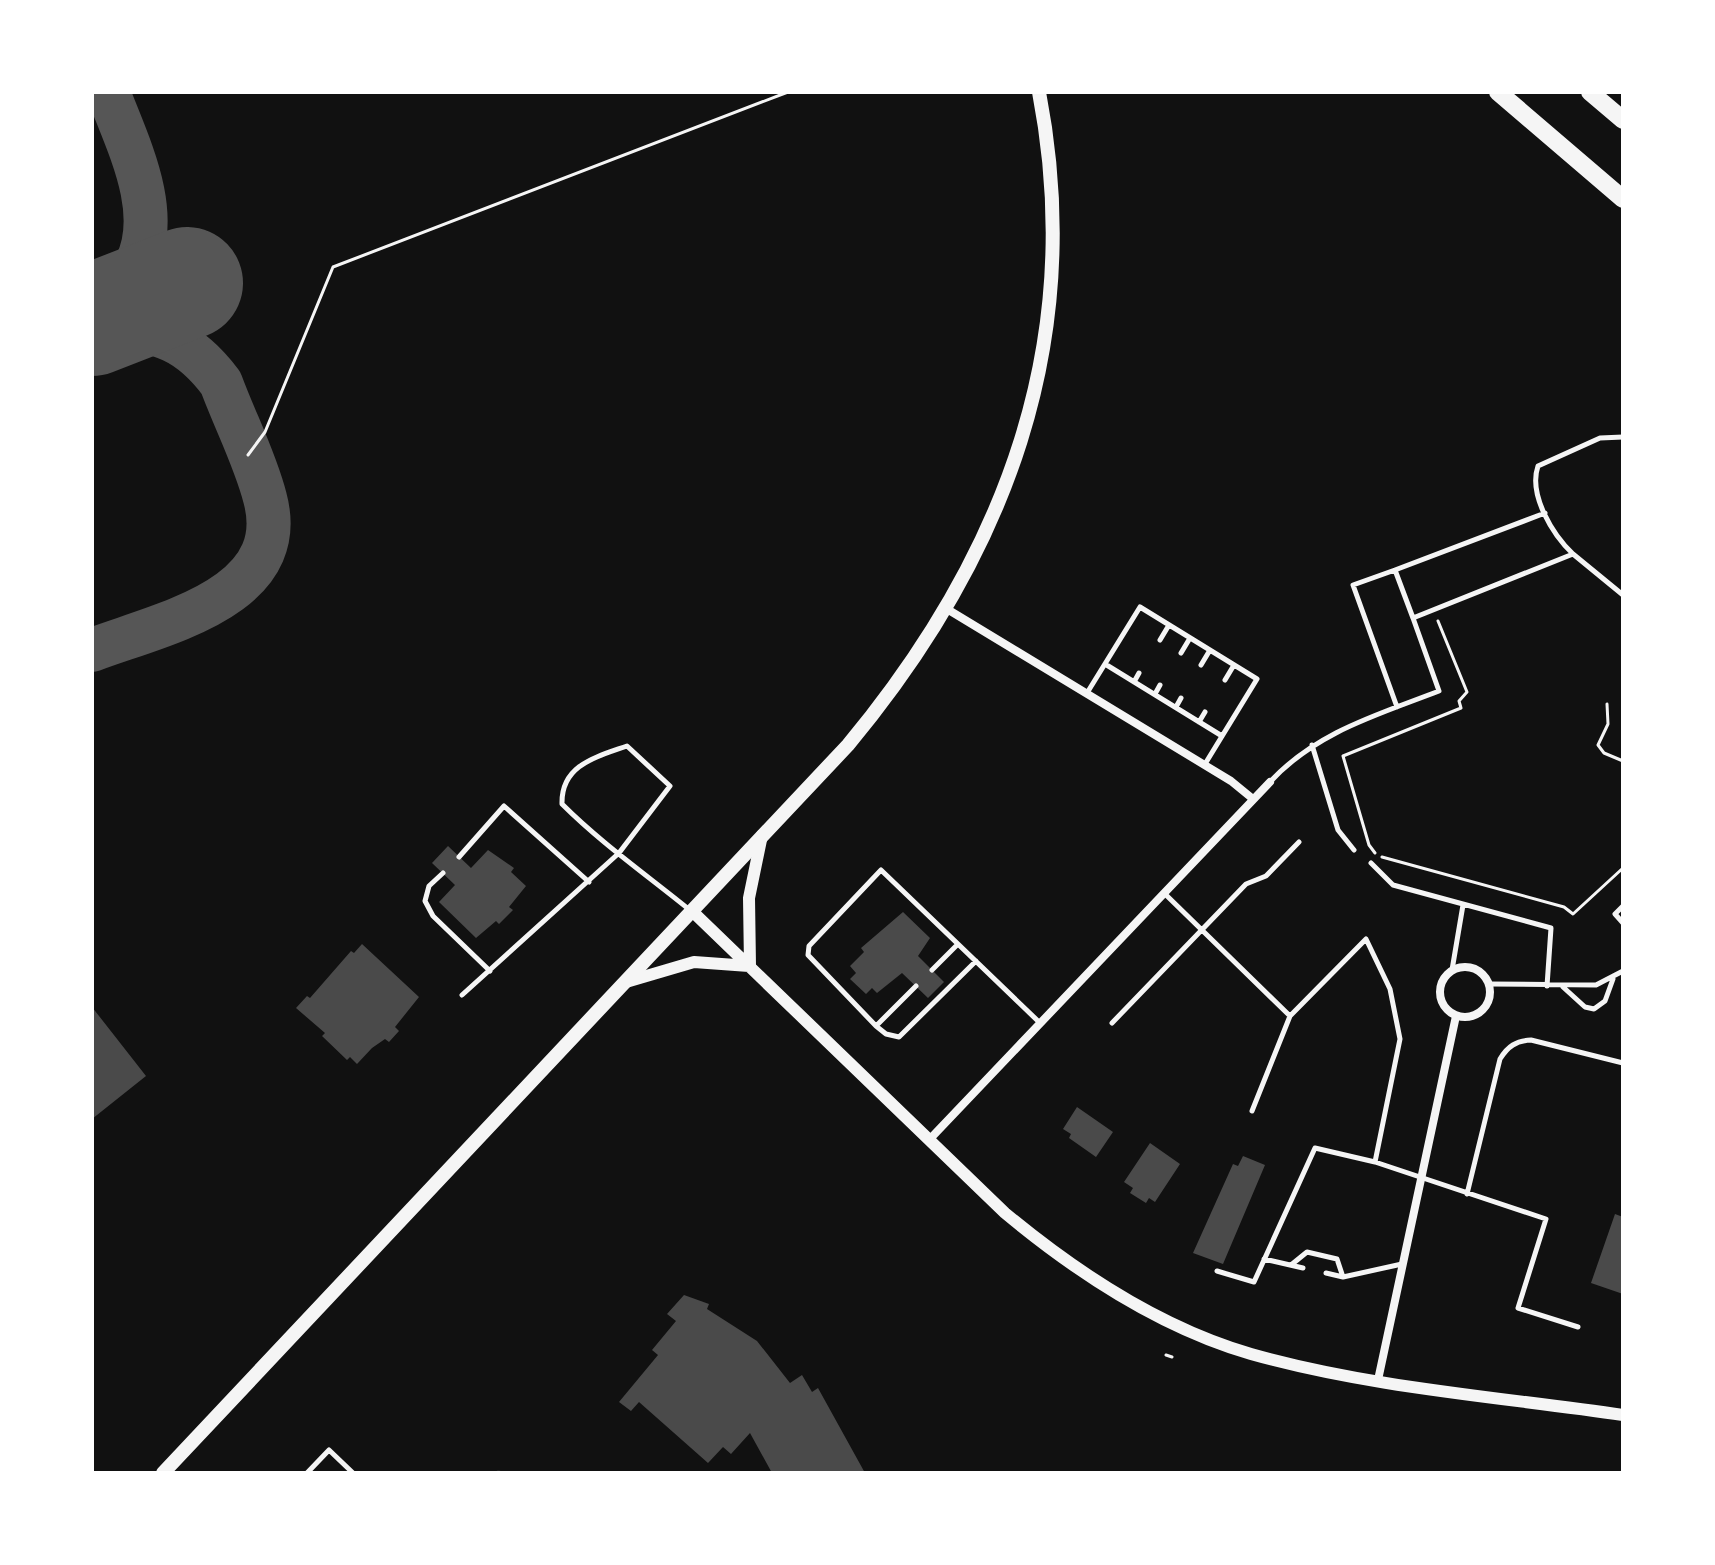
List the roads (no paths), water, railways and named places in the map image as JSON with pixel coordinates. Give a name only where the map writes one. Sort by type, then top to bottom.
[{"type":"highway","points":[[1498,92],[1623,199]]},
{"type":"highway","points":[[1590,92],[1623,120]]},
{"type":"main road","points":[[163,1473],[878,710],[947,609],[990,529],[1005,492],[1037,376],[1049,297],[1052,216],[1039,92]]},
{"type":"street","points":[[947,609],[1204,765],[1253,799]]},
{"type":"street","points":[[929,1140],[1270,782]]},
{"type":"street","points":[[750,966],[749,898],[762,835]]},
{"type":"street","points":[[692,911],[1005,1213],[1052,1252],[1098,1282],[1176,1323],[1250,1354],[1378,1380],[1623,1415]]},
{"type":"street","points":[[623,983],[694,962],[750,966]]},
{"type":"street","points":[[1475,968],[1489,984],[1490,995],[1483,1010],[1468,1017],[1456,1016],[1446,1009],[1440,993],[1444,977],[1452,970],[1475,968]]},
{"type":"street","points":[[1378,1380],[1456,1016]]},
{"type":"lane","points":[[1623,437],[1609,435],[1538,466],[1535,475],[1545,513],[1560,542],[1623,595]]},
{"type":"lane","points":[[1397,707],[1353,585],[1545,513]]},
{"type":"lane","points":[[1413,618],[1573,554]]},
{"type":"lane","points":[[1270,782],[1292,757],[1328,734],[1439,691],[1395,570]]},
{"type":"lane","points":[[1087,693],[1140,607],[1210,650],[1257,679],[1204,765]]},
{"type":"lane","points":[[1160,640],[1169,625]]},
{"type":"lane","points":[[1181,653],[1190,638]]},
{"type":"lane","points":[[1201,665],[1210,650]]},
{"type":"lane","points":[[1105,664],[1222,736]]},
{"type":"lane","points":[[1225,680],[1234,665]]},
{"type":"lane","points":[[1134,682],[1139,673]]},
{"type":"lane","points":[[1155,694],[1160,685]]},
{"type":"lane","points":[[1176,707],[1181,698]]},
{"type":"lane","points":[[1199,722],[1205,712]]},
{"type":"lane","points":[[1312,744],[1338,830],[1354,850]]},
{"type":"lane","points":[[462,995],[619,853],[670,786],[627,746],[574,768],[561,791],[562,804],[619,853],[692,911]]},
{"type":"lane","points":[[459,857],[504,806],[589,882]]},
{"type":"lane","points":[[1112,1023],[1246,884],[1266,876],[1299,842]]},
{"type":"lane","points":[[1371,863],[1393,885],[1551,928],[1547,986]]},
{"type":"lane","points":[[976,961],[899,1037],[886,1034],[876,1026],[808,955],[809,946],[881,870],[957,945],[976,961],[1039,1022]]},
{"type":"lane","points":[[443,873],[429,886],[425,901],[433,916],[490,971]]},
{"type":"lane","points":[[1163,892],[1290,1016]]},
{"type":"lane","points":[[1452,970],[1463,905]]},
{"type":"lane","points":[[1623,906],[1615,914],[1623,923]]},
{"type":"lane","points":[[1252,1111],[1290,1016],[1366,939],[1390,989],[1400,1039],[1375,1162]]},
{"type":"lane","points":[[932,970],[957,945]]},
{"type":"lane","points":[[1489,984],[1596,985],[1613,979],[1623,971]]},
{"type":"lane","points":[[1563,986],[1585,1007],[1594,1009],[1605,1001],[1613,979]]},
{"type":"lane","points":[[876,1026],[916,986]]},
{"type":"lane","points":[[1467,1194],[1500,1059],[1507,1048],[1519,1040],[1531,1040],[1623,1063]]},
{"type":"lane","points":[[1217,1271],[1254,1282],[1315,1148],[1375,1162],[1546,1219],[1518,1308],[1578,1327]]},
{"type":"lane","points":[[1291,1265],[1307,1252],[1337,1259],[1343,1277]]},
{"type":"lane","points":[[1264,1259],[1303,1268]]},
{"type":"lane","points":[[1326,1273],[1343,1277],[1402,1264]]},
{"type":"lane","points":[[307,1473],[329,1450],[353,1473]]}]
